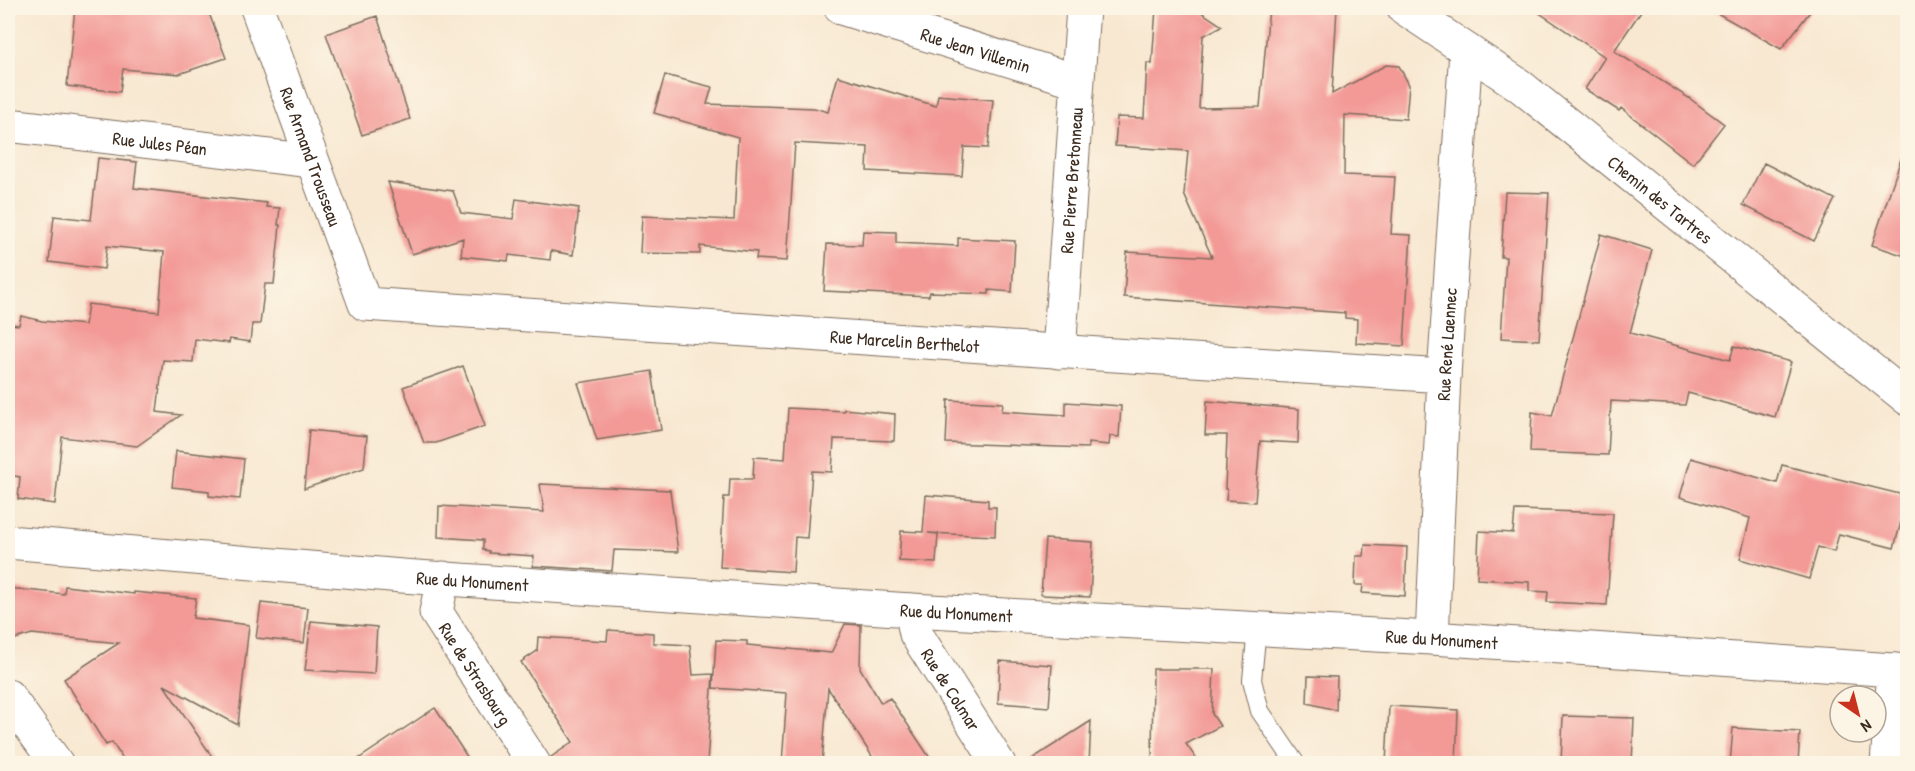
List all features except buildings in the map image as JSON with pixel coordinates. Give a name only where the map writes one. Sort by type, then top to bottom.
[{"type":"street","name":"Rue Armand Trousseau","points":[[257,8],[365,304]]},
{"type":"street","name":"Rue Jean Villemin","points":[[841,8],[1077,81]]},
{"type":"street","name":"Rue Pierre Bretonneau","points":[[1061,337],[1083,8]]},
{"type":"street","name":"Chemin des Tartres","points":[[1404,8],[1528,92],[1908,399]]},
{"type":"street","name":"Rue René Laennec","points":[[1432,638],[1444,375],[1466,50]]},
{"type":"street","name":"Rue Jules Péan","points":[[8,125],[312,161]]},
{"type":"street","name":"Rue Marcelin Berthelot","points":[[365,304],[1061,337],[1444,375]]},
{"type":"street","name":"Rue du Monument","points":[[8,542],[442,578],[911,610],[1432,638],[1901,670]]},
{"type":"street","name":"Rue de Strasbourg","points":[[442,578],[436,612],[534,764]]},
{"type":"street","name":"Rue de Colmar","points":[[911,610],[916,633],[999,764]]},
{"type":"street","points":[[1887,764],[1901,670]]},
{"type":"street","points":[[8,696],[57,764]]},
{"type":"lane","points":[[1257,628],[1252,680],[1260,711],[1296,764]]}]
